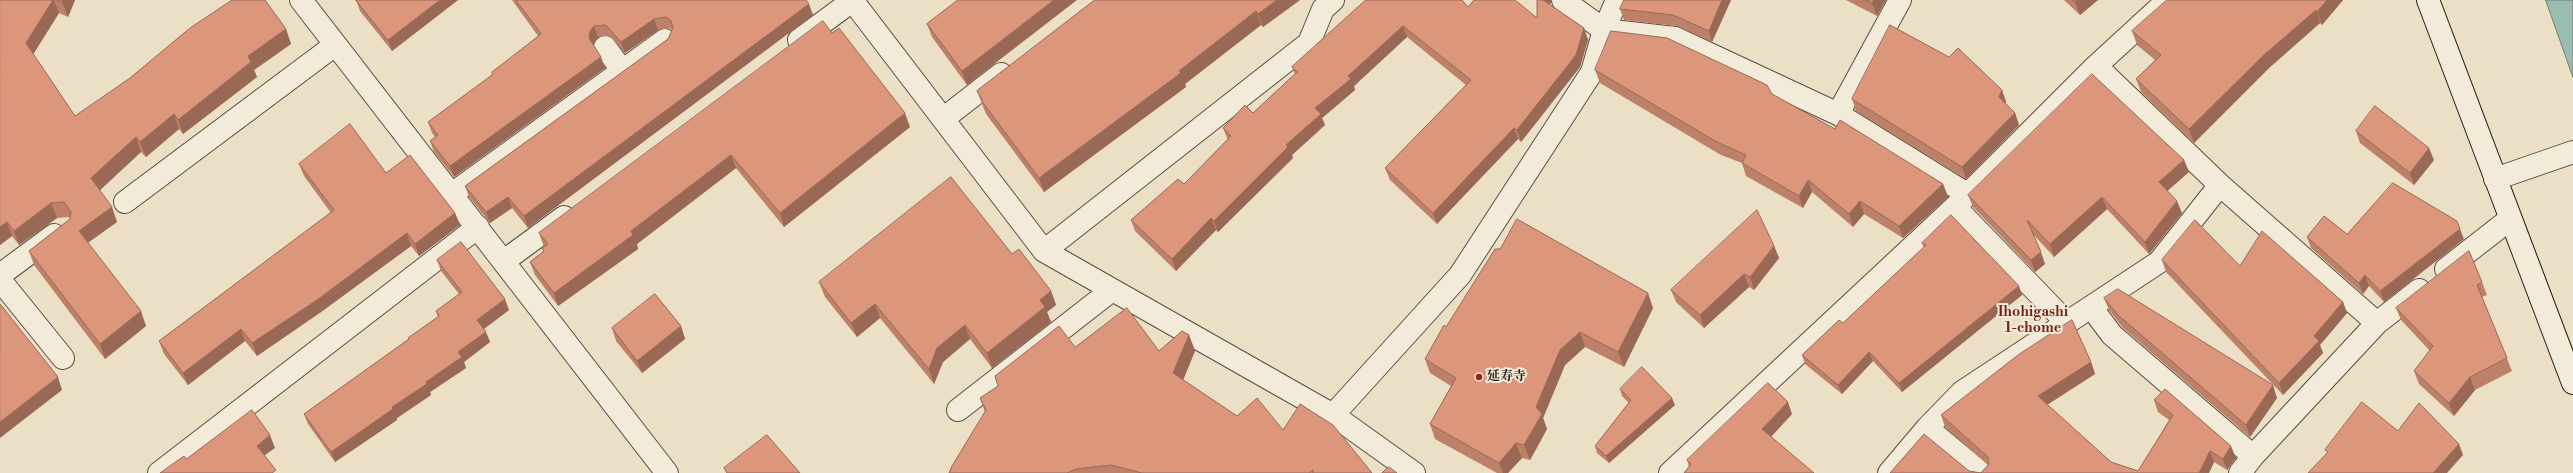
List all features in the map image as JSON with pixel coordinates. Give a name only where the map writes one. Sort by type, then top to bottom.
[{"type":"street","points":[[300,0],[478,227],[667,473]]},
{"type":"street","points":[[783,53],[852,0],[1044,251],[1333,415],[1414,473]]},
{"type":"street","points":[[1044,251],[1309,43],[1323,9],[1333,0]]},
{"type":"street","points":[[1563,0],[1604,30],[1675,38],[1838,114],[1961,201],[2066,322]]},
{"type":"street","points":[[1333,415],[1460,275],[1592,72],[1604,30],[1616,0]]},
{"type":"street","points":[[1838,114],[1900,0]]},
{"type":"street","points":[[1670,473],[1961,201],[2096,66],[2168,0]]},
{"type":"street","points":[[2428,0],[2573,383]]},
{"type":"street","points":[[452,194],[665,40]]},
{"type":"street","points":[[124,202],[335,44]]},
{"type":"street","points":[[605,47],[622,70]]},
{"type":"street","points":[[944,119],[1017,62]]},
{"type":"street","points":[[2096,66],[2220,185],[2377,323]]},
{"type":"street","points":[[2495,179],[2573,152]]},
{"type":"street","points":[[1889,473],[1926,428],[1962,392],[2159,262],[2220,185]]},
{"type":"street","points":[[504,261],[580,204]]},
{"type":"street","points":[[2091,307],[2112,335],[2246,464],[2377,323],[2510,219]]},
{"type":"street","points":[[159,473],[478,227]]},
{"type":"street","points":[[0,275],[64,228]]},
{"type":"street","points":[[0,280],[63,358]]},
{"type":"street","points":[[958,410],[1112,290]]},
{"type":"street","points":[[1926,428],[1981,473]]},
{"type":"water","points":[[2546,0],[2573,0],[2573,77]]},
{"type":"building","points":[[0,0],[53,0],[26,43],[75,116],[130,78],[190,28],[232,0],[265,0],[286,29],[248,56],[251,62],[178,120],[174,114],[140,142],[136,137],[91,178],[112,207],[79,231],[141,311],[100,344],[29,251],[70,219],[71,212],[64,202],[51,203],[14,231],[7,222],[0,227]]},
{"type":"building","points":[[356,0],[440,0],[388,40]]},
{"type":"building","points":[[516,0],[806,0],[809,4],[524,216],[508,197],[486,212],[465,186],[668,39],[673,28],[671,21],[666,17],[654,19],[621,42],[606,25],[594,26],[590,31],[589,38],[601,57],[450,166],[430,141],[438,135],[428,122],[492,75],[492,72],[541,34]]},
{"type":"building","points":[[958,0],[1054,0],[962,71],[927,24]]},
{"type":"building","points":[[1095,0],[1277,0],[1258,14],[1256,11],[1179,71],[1181,73],[1039,178],[981,100],[982,99],[977,91]]},
{"type":"building","points":[[1366,0],[1462,0],[1468,7],[1474,0],[1515,0],[1537,18],[1537,0],[1543,0],[1584,28],[1576,55],[1517,130],[1514,128],[1433,213],[1385,168],[1471,80],[1403,26],[1348,76],[1351,79],[1315,108],[1321,114],[1286,145],[1288,147],[1214,221],[1211,218],[1172,259],[1131,220],[1178,179],[1184,184],[1231,136],[1223,128],[1245,105],[1253,113],[1297,72],[1292,67]]},
{"type":"building","points":[[1624,0],[1722,0],[1709,31],[1673,15],[1620,9]]},
{"type":"building","points":[[1866,0],[1874,0],[1872,3]]},
{"type":"building","points":[[2167,0],[2327,0],[2317,12],[2316,10],[2264,55],[2189,129],[2136,79],[2161,55],[2132,31]]},
{"type":"building","points":[[823,21],[832,33],[839,28],[905,113],[780,213],[731,155],[631,231],[633,235],[554,293],[530,262],[544,251],[542,248],[548,244],[539,233]]},
{"type":"building","points":[[1890,25],[1949,57],[1958,48],[2002,90],[1999,97],[2015,113],[1962,167],[1852,99]]},
{"type":"building","points":[[1611,31],[1667,38],[1767,85],[1772,94],[1835,129],[1840,120],[1943,184],[1899,226],[1860,201],[1849,214],[1808,180],[1799,196],[1742,163],[1746,155],[1717,142],[1595,70]]},
{"type":"building","points":[[2092,74],[2184,160],[2159,182],[2177,201],[2145,242],[2102,197],[2050,244],[2027,220],[2041,252],[2031,260],[1968,195]]},
{"type":"building","points":[[2375,106],[2429,148],[2410,173],[2356,131]]},
{"type":"building","points":[[350,124],[386,173],[410,155],[455,213],[415,244],[407,233],[317,300],[252,343],[241,329],[183,373],[159,341],[334,210],[299,164]]},
{"type":"building","points":[[951,177],[1012,254],[1019,249],[1051,291],[1040,300],[1045,307],[987,353],[965,325],[937,348],[929,369],[875,304],[851,323],[819,282]]},
{"type":"building","points":[[2393,183],[2457,221],[2460,229],[2380,291],[2365,275],[2359,283],[2307,237],[2324,216],[2347,234]]},
{"type":"building","points":[[1757,210],[1774,246],[1750,277],[1744,274],[1700,315],[1671,290]]},
{"type":"building","points":[[1951,215],[2019,286],[1899,383],[1869,352],[1838,385],[1802,355],[1839,320],[1843,323],[1926,245],[1922,243]]},
{"type":"building","points":[[1517,219],[1648,293],[1618,352],[1580,332],[1560,350],[1536,407],[1542,414],[1524,445],[1516,443],[1499,463],[1430,424],[1456,378],[1425,359],[1444,325],[1446,327],[1495,249],[1500,249]]},
{"type":"building","points":[[2195,220],[2240,266],[2262,231],[2343,302],[2314,336],[2319,341],[2279,383],[2162,260]]},
{"type":"building","points":[[461,242],[505,299],[477,320],[486,332],[458,352],[462,357],[426,382],[427,384],[392,407],[393,409],[331,452],[304,414],[439,316],[436,311],[462,292],[437,260]]},
{"type":"building","points":[[2469,251],[2482,282],[2477,285],[2507,358],[2470,377],[2449,403],[2414,371],[2433,346],[2396,308]]},
{"type":"building","points":[[2118,289],[2273,385],[2246,425],[2118,315],[2104,298]]},
{"type":"building","points":[[655,294],[681,326],[637,361],[612,328]]},
{"type":"building","points":[[0,304],[58,377],[0,422]]},
{"type":"building","points":[[1127,308],[1159,351],[1182,331],[1189,335],[1173,373],[1237,416],[1257,398],[1283,430],[1300,404],[1333,425],[1372,473],[1313,473],[1313,470],[1309,473],[1142,473],[1111,465],[1076,469],[1067,473],[949,473],[986,410],[980,398],[998,386],[995,376],[1059,326],[1075,347]]},
{"type":"building","points":[[2072,320],[2091,362],[2038,396],[2111,462],[2138,471],[2173,415],[2154,400],[2165,389],[2231,446],[2223,459],[2210,451],[2199,473],[1981,473],[1989,464],[1988,457],[1941,415],[2018,355]]},
{"type":"building","points":[[1642,367],[1672,398],[1606,456],[1595,446],[1631,400],[1620,389]]},
{"type":"building","points":[[1768,383],[1788,402],[1762,429],[1814,473],[1684,473],[1691,464],[1687,460]]},
{"type":"building","points":[[2362,402],[2398,431],[2419,403],[2459,444],[2433,473],[2308,473],[2328,452],[2325,450]]},
{"type":"building","points":[[252,410],[270,435],[257,446],[276,470],[272,473],[160,473],[184,456],[186,459]]},
{"type":"building","points":[[1924,434],[1969,471],[1981,473],[1890,473]]},
{"type":"building","points":[[767,435],[800,473],[727,473],[724,468]]},
{"type":"building","points":[[1389,467],[1397,473],[1382,473]]},
{"type":"place","name":"延寿寺","points":[[1479,377]]},
{"type":"district","name":"Ihohigashi 1-chome","points":[[2033,322]]}]
